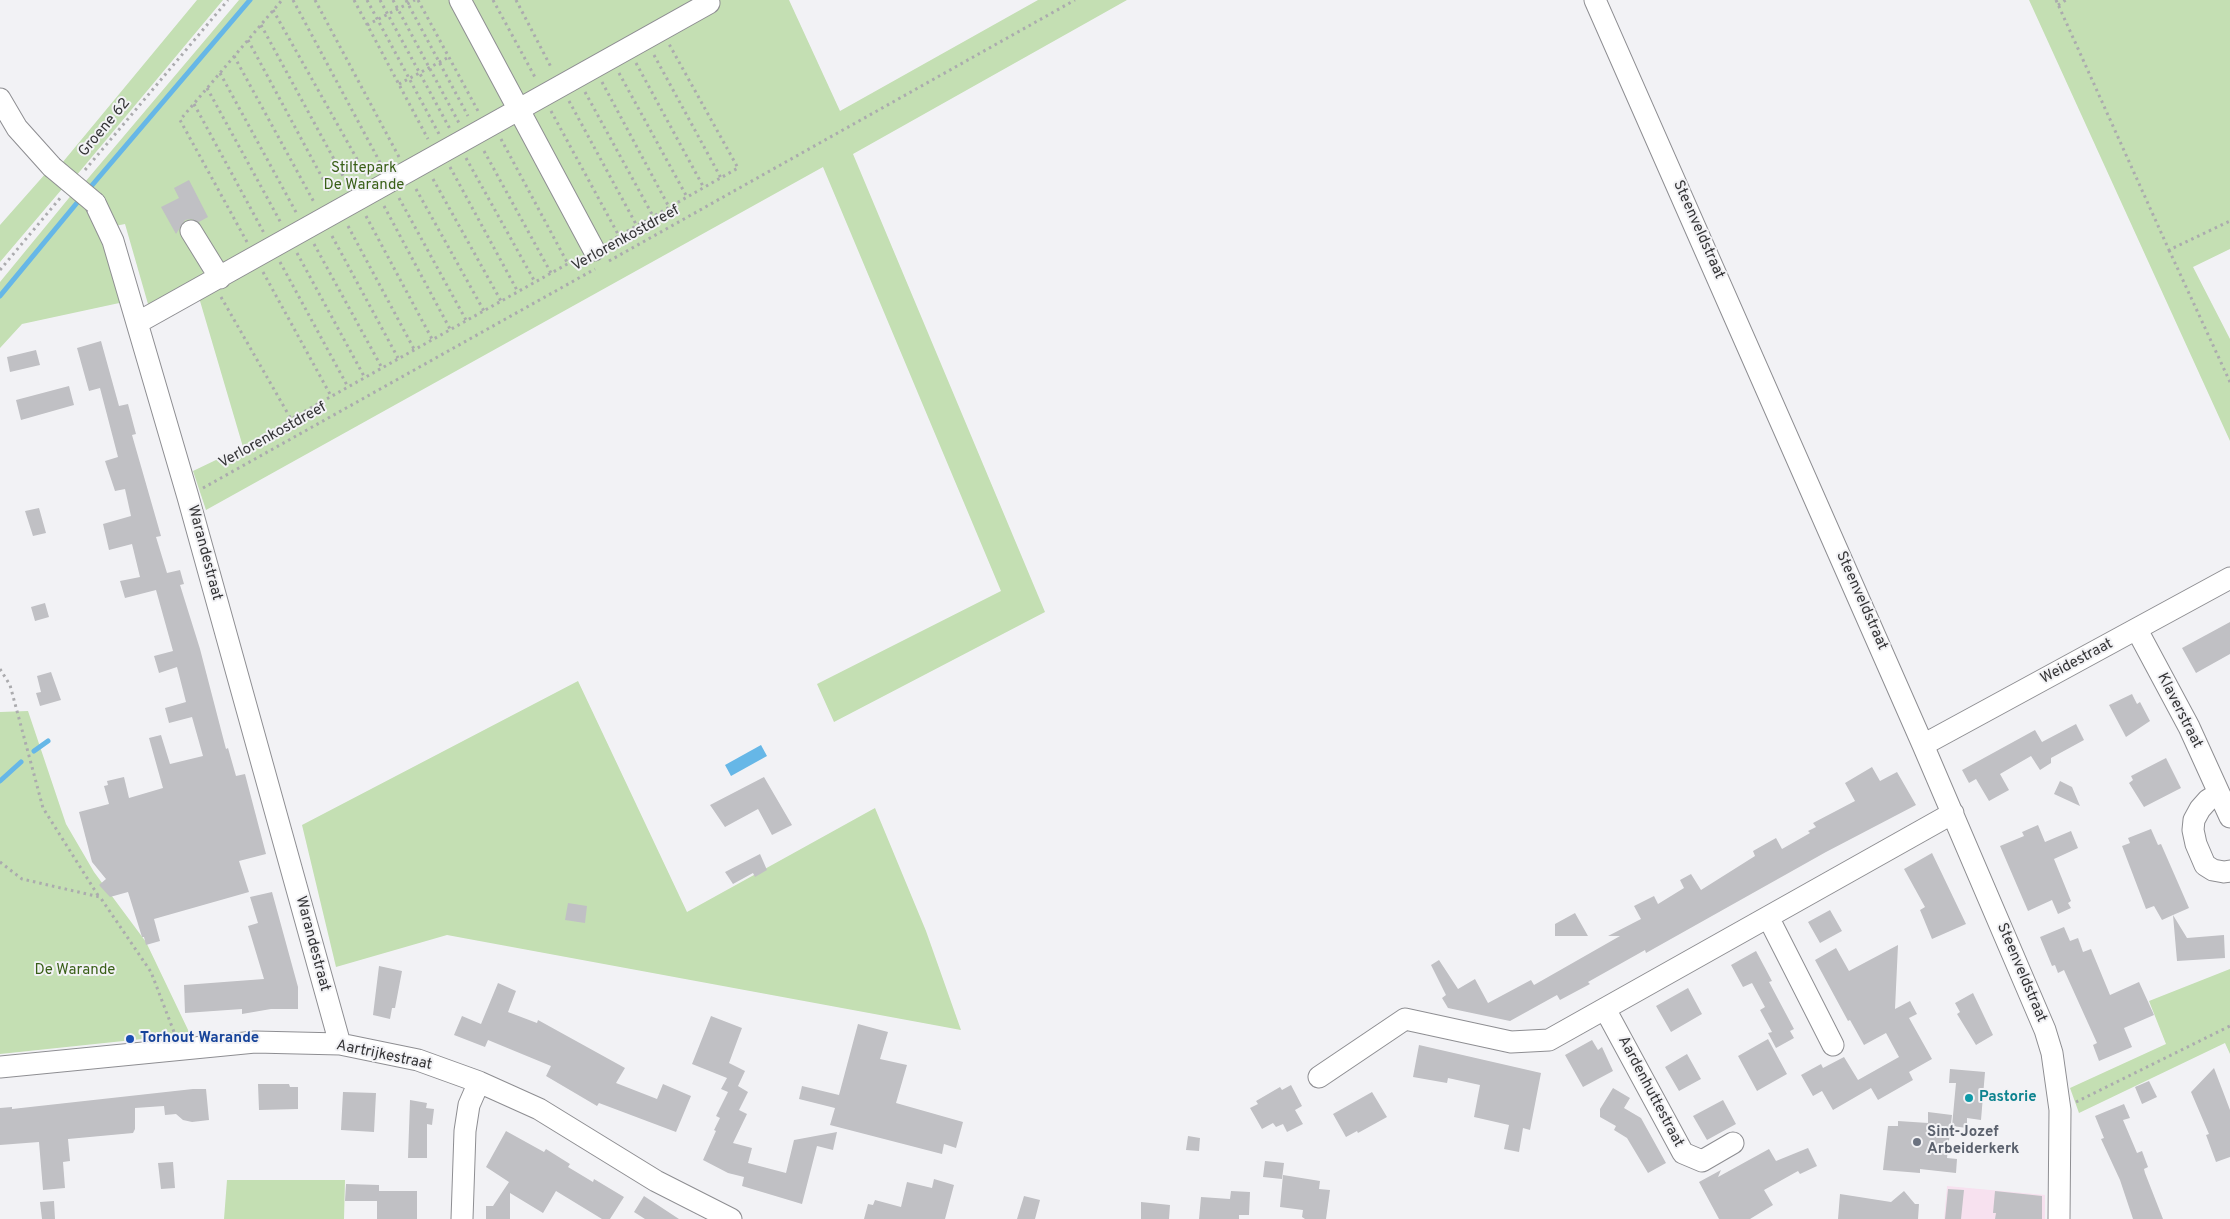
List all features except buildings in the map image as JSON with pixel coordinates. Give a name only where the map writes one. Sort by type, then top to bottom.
[{"type":"street","points":[[460,0],[520,109],[599,260]]},
{"type":"street","name":"Steenveldstraat","points":[[1595,0],[1923,744],[2045,1030],[2052,1053],[2060,1110],[2059,1219]]},
{"type":"street","points":[[137,324],[382,186],[463,137],[520,109],[709,3]]},
{"type":"street","name":"Warandestraat","points":[[0,99],[17,128],[52,167],[95,203],[113,241],[188,497],[340,1044]]},
{"type":"street","points":[[191,231],[216,280]]},
{"type":"street","name":"Weidestraat","points":[[1923,744],[2137,630],[2230,578]]},
{"type":"street","name":"Klaverstraat","points":[[2137,630],[2189,727],[2230,817]]},
{"type":"street","points":[[2219,793],[2208,800],[2200,809],[2194,820],[2193,830],[2196,844],[2205,865],[2219,871],[2230,871]]},
{"type":"street","points":[[1319,1077],[1405,1019],[1510,1042],[1549,1040],[1953,813]]},
{"type":"street","points":[[1768,917],[1833,1045]]},
{"type":"street","name":"Aardenhuttestraat","points":[[1605,1008],[1683,1153],[1702,1161],[1732,1143]]},
{"type":"street","name":"Aartrijkestraat","points":[[0,1067],[255,1042],[340,1044],[418,1060],[479,1082],[539,1109],[656,1181],[730,1219]]},
{"type":"street","points":[[462,1219],[465,1131],[469,1105],[479,1082]]},
{"type":"path","name":"Groene 62","points":[[82,173],[228,0]]},
{"type":"path","points":[[282,0],[180,120],[331,396]]},
{"type":"path","points":[[293,0],[450,329]]},
{"type":"path","points":[[354,0],[430,142],[440,136],[367,0]]},
{"type":"path","points":[[380,0],[420,73],[551,273]]},
{"type":"path","points":[[393,0],[429,68],[535,282]]},
{"type":"path","points":[[367,25],[398,9],[407,2],[417,0],[480,115],[463,137]]},
{"type":"path","points":[[216,280],[291,419],[568,264],[599,260],[619,236],[738,168],[596,66],[493,0]]},
{"type":"path","points":[[516,0],[596,66],[721,178]]},
{"type":"path","name":"Verlorenkostdreef","points":[[188,497],[599,260],[1075,0]]},
{"type":"path","points":[[2056,0],[2230,382]]},
{"type":"path","points":[[2058,4],[2066,0]]},
{"type":"path","points":[[407,2],[439,62],[463,137],[518,292]]},
{"type":"path","points":[[273,10],[466,320]]},
{"type":"path","points":[[399,84],[449,57]]},
{"type":"path","points":[[596,66],[704,188]]},
{"type":"path","points":[[596,66],[687,197]]},
{"type":"path","points":[[596,66],[669,207]]},
{"type":"path","points":[[596,66],[653,216]]},
{"type":"path","points":[[596,66],[637,226]]},
{"type":"path","points":[[596,66],[619,236]]},
{"type":"path","points":[[463,137],[568,264]]},
{"type":"path","points":[[463,137],[501,301]]},
{"type":"path","points":[[0,270],[63,195]]},
{"type":"path","points":[[2169,250],[2230,221]]},
{"type":"path","points":[[0,669],[10,685],[44,808],[100,898],[151,972],[180,1049]]},
{"type":"path","points":[[0,862],[22,878],[100,898]]},
{"type":"path","points":[[2060,1110],[2230,1026]]},
{"type":"shaded area","points":[[1947,1186],[2045,1195],[2045,1219],[1944,1219]]},
{"type":"green space","points":[[197,0],[223,0],[76,176],[62,163]]},
{"type":"green space","name":"Stiltepark De Warande","points":[[239,0],[789,0],[840,111],[1038,0],[1127,0],[853,154],[1045,612],[834,722],[817,684],[1001,591],[823,167],[206,510],[193,471],[243,447],[195,284],[150,311],[125,224],[115,226],[85,182]]},
{"type":"green space","points":[[2029,0],[2230,0],[2230,249],[2193,267],[2230,339],[2230,441]]},
{"type":"green space","points":[[46,173],[62,189],[0,262],[0,225]]},
{"type":"green space","points":[[73,193],[99,226],[124,302],[22,324],[0,348],[0,282]]},
{"type":"green space","points":[[578,681],[687,912],[875,808],[926,931],[961,1030],[447,935],[336,967],[302,825]]},
{"type":"green space","name":"De Warande","points":[[28,711],[66,824],[94,872],[146,942],[190,1034],[0,1054],[0,712]]},
{"type":"green space","points":[[2230,969],[2230,1054],[2225,1043],[2079,1113],[2070,1088],[2166,1044],[2149,1001]]},
{"type":"green space","points":[[227,1180],[345,1180],[344,1219],[224,1219]]},
{"type":"water","points":[[761,745],[767,756],[731,776],[725,765]]},
{"type":"waterway","points":[[88,190],[250,0]]},
{"type":"waterway","points":[[0,296],[81,198]]},
{"type":"waterway","points":[[34,751],[48,741]]},
{"type":"waterway","points":[[0,781],[21,762]]},
{"type":"place","name":"Torhout Warande","points":[[130,1039]]},
{"type":"place","name":"Pastorie","points":[[1969,1098]]},
{"type":"place","name":"Sint-Jozef Arbeiderkerk","points":[[1917,1142]]}]
